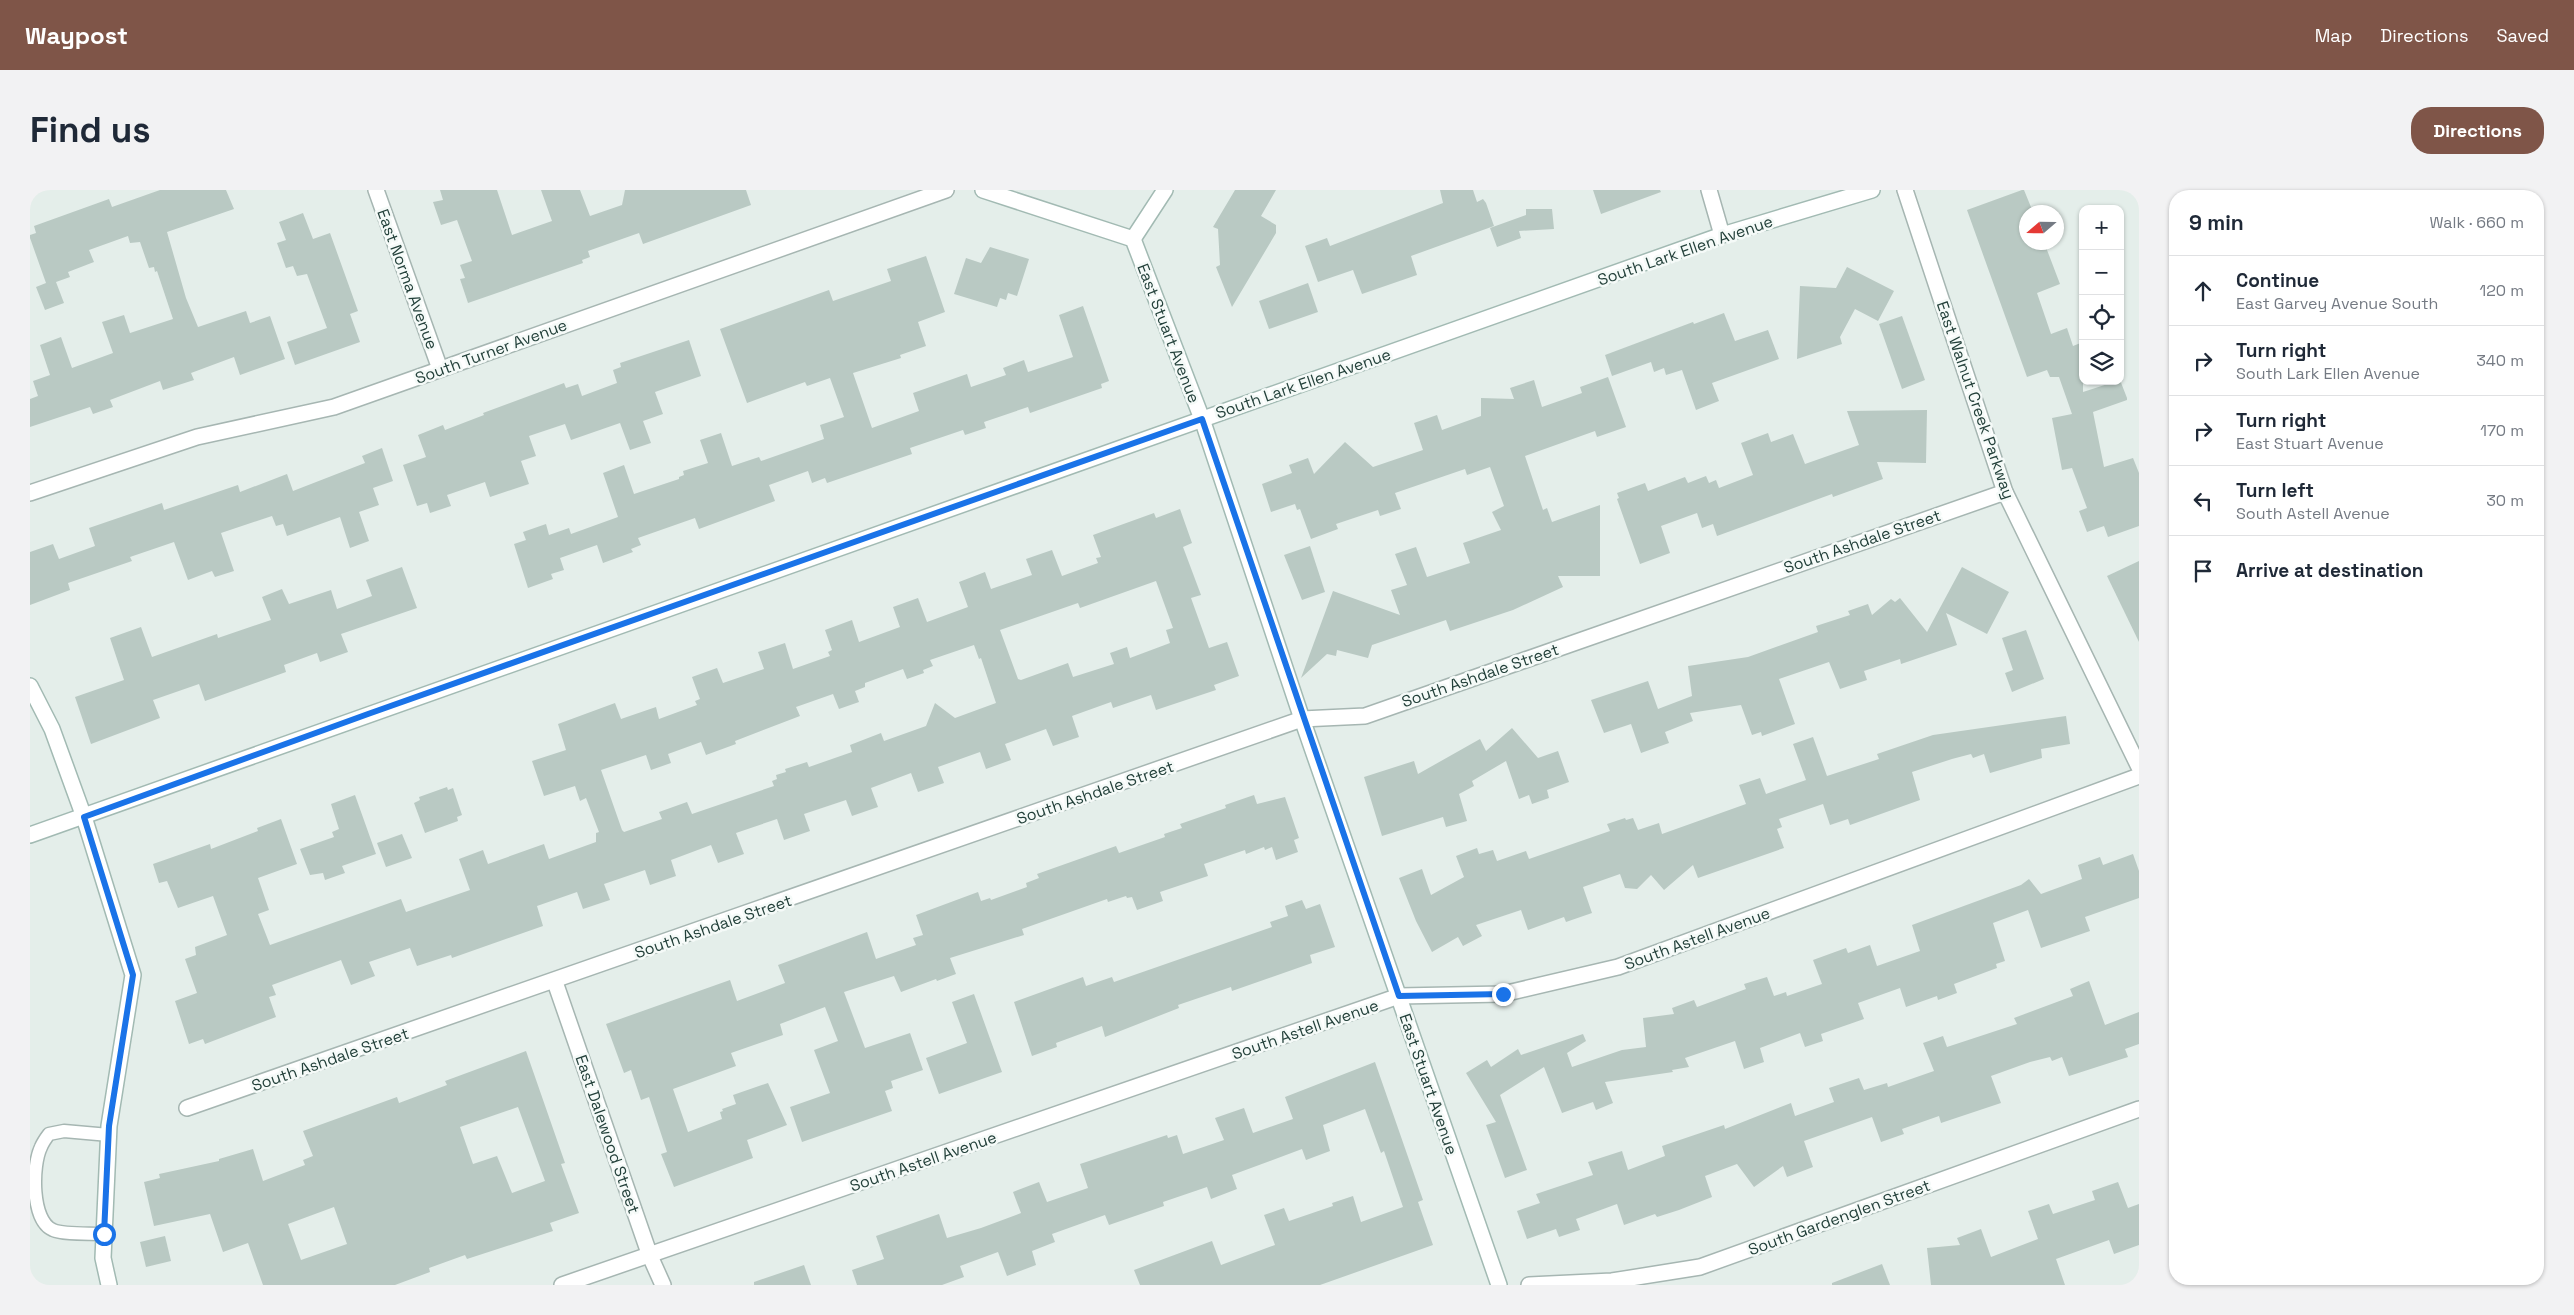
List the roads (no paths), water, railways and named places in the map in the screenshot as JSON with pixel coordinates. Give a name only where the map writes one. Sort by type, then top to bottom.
[{"type":"street","name":"East Norma Avenue","points":[[376,190],[440,369]]},
{"type":"street","name":"South Turner Avenue","points":[[30,493],[196,438],[334,407],[946,190]]},
{"type":"street","points":[[983,190],[1134,240],[1165,190]]},
{"type":"street","points":[[1710,190],[1722,235]]},
{"type":"street","name":"South Lark Ellen Avenue","points":[[30,835],[1722,235],[1872,190]]},
{"type":"street","name":"East Walnut Creek Parkway","points":[[1905,190],[2005,492],[2139,767]]},
{"type":"street","name":"East Stuart Avenue","points":[[1134,240],[1202,419],[1302,718],[1500,1285]]},
{"type":"street","name":"South Ashdale Street","points":[[187,1108],[555,982],[1302,718],[1365,716],[2005,492]]},
{"type":"street","points":[[30,686],[52,729],[84,817],[133,975],[109,1134],[103,1258],[109,1285]]},
{"type":"street","name":"South Astell Avenue","points":[[562,1285],[1399,996],[1503,994],[1618,967],[2139,776]]},
{"type":"street","name":"East Dalewood Street","points":[[555,982],[650,1256],[663,1285]]},
{"type":"street","name":"South Gardenglen Street","points":[[1529,1285],[1612,1281],[1700,1267],[2139,1109]]},
{"type":"lane","points":[[104,1234],[53,1230],[43,1222],[36,1205],[36,1172],[40,1148],[49,1134],[64,1130],[109,1134]]}]
